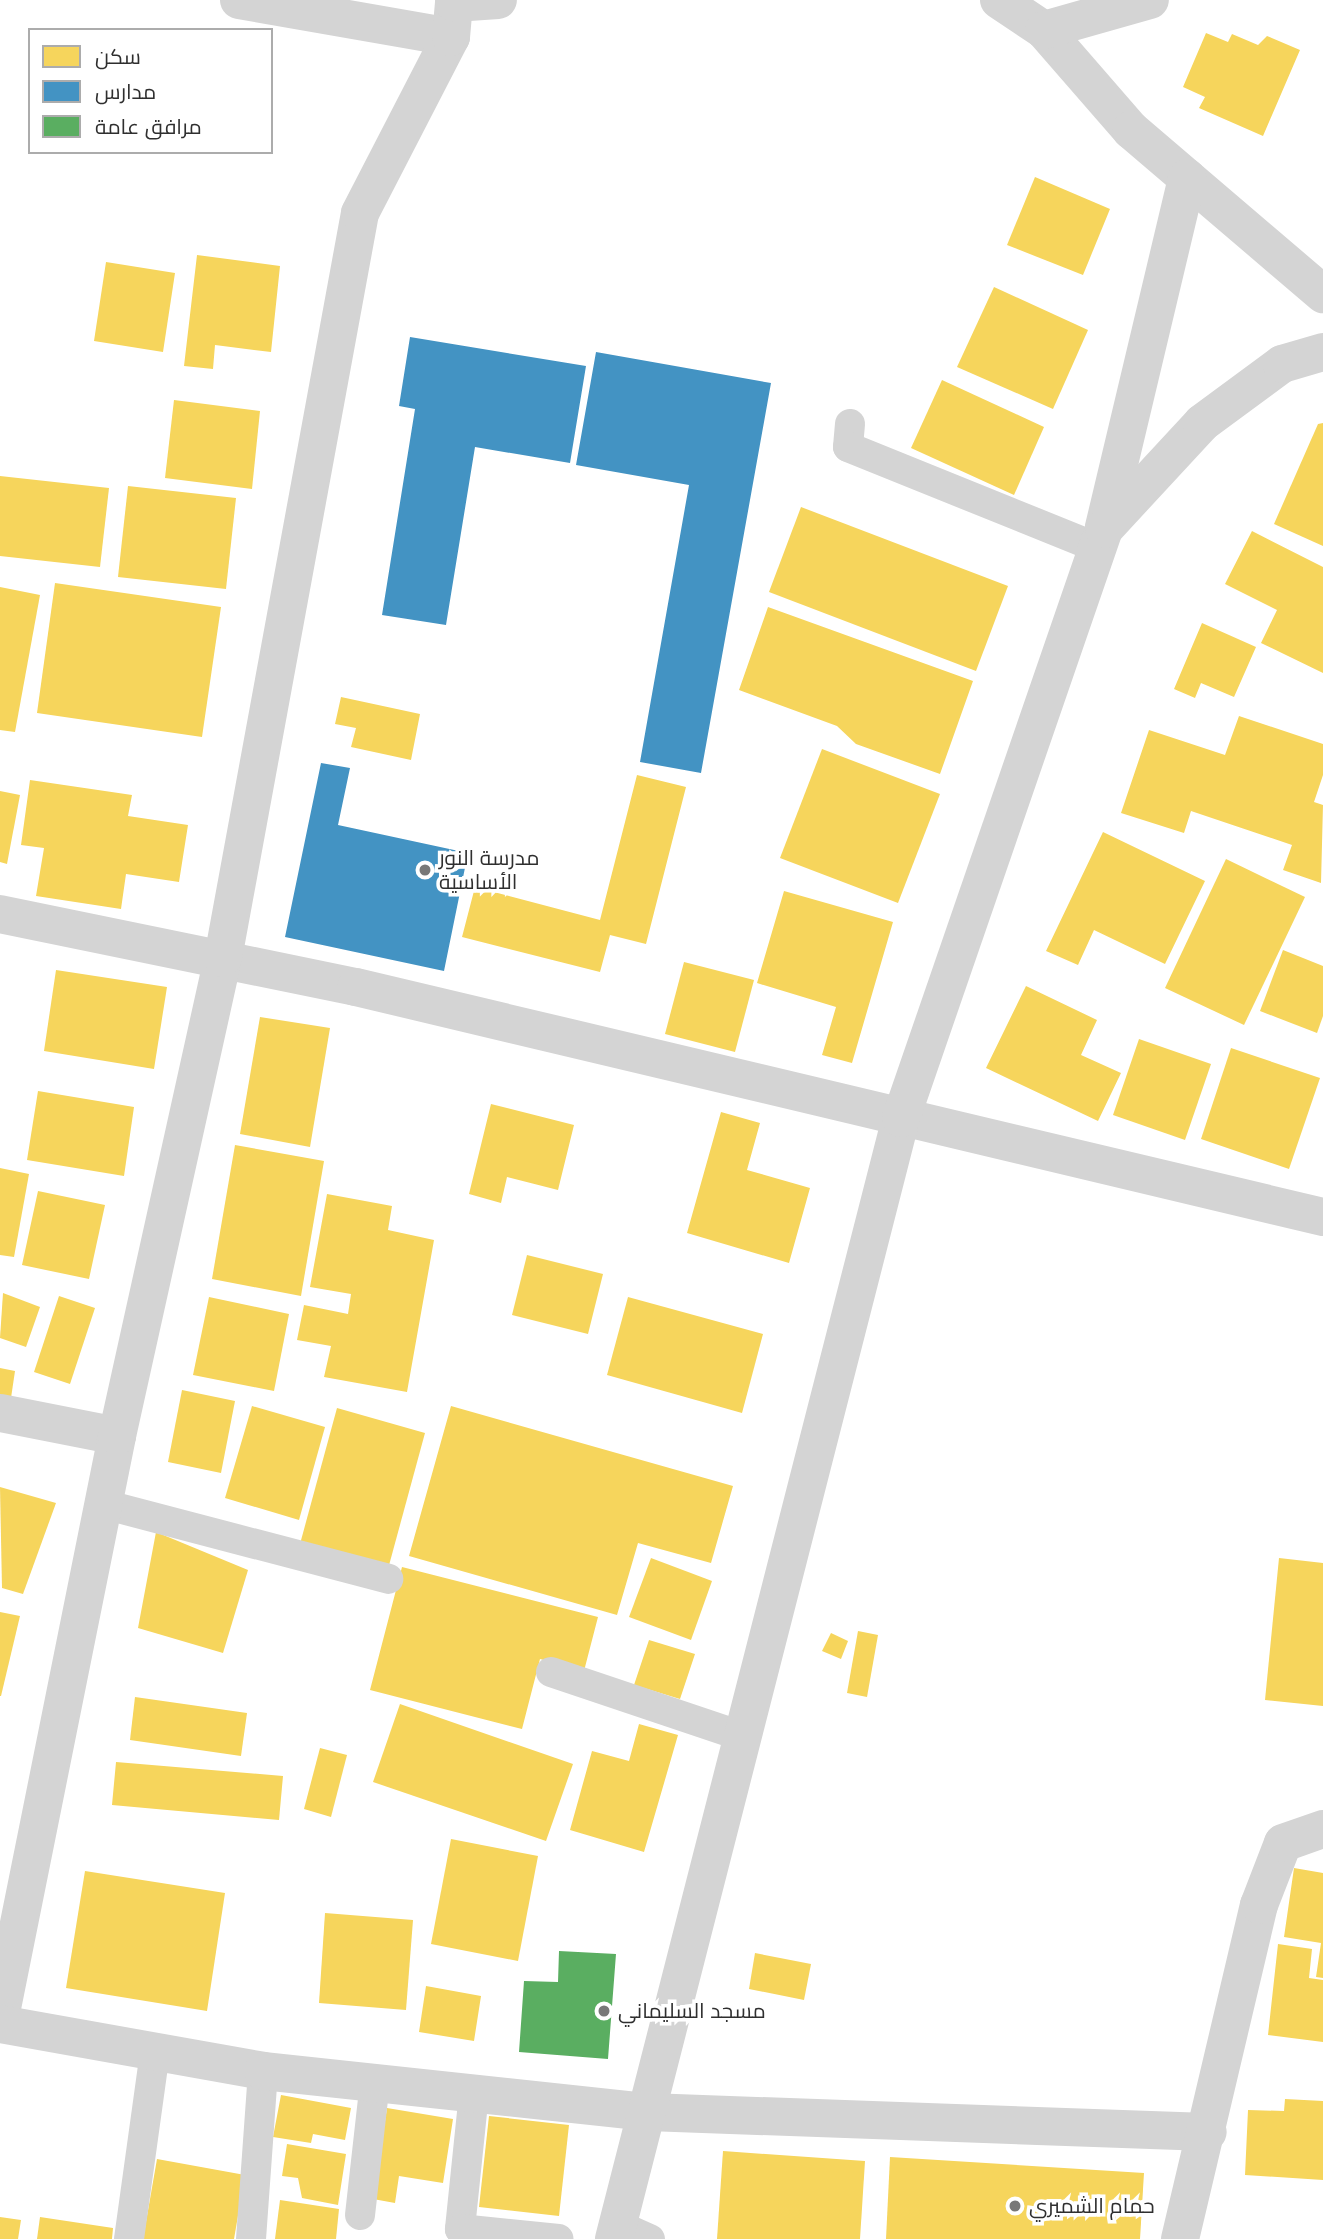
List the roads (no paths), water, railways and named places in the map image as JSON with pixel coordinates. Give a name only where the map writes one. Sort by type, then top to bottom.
[{"type":"street","points":[[239,0],[346,9],[451,37]]},
{"type":"street","points":[[0,2018],[117,1436],[223,958],[360,213],[451,37],[454,2],[498,0]]},
{"type":"street","points":[[999,0],[1044,30],[1131,130],[1323,294]]},
{"type":"street","points":[[1044,30],[1150,0]]},
{"type":"street","points":[[627,2234],[648,2112],[901,1118],[1101,538],[1187,178]]},
{"type":"street","points":[[1101,538],[1202,423],[1282,364],[1323,352]]},
{"type":"street","points":[[0,914],[223,958],[1323,1217]]},
{"type":"street","points":[[0,1413],[117,1436]]},
{"type":"street","points":[[1180,2239],[1209,2132],[1259,1905],[1283,1843],[1323,1829]]},
{"type":"street","points":[[0,2024],[263,2071],[648,2112],[1209,2132]]},
{"type":"lane","points":[[850,424],[848,447],[1101,538]]},
{"type":"lane","points":[[103,1504],[388,1579]]},
{"type":"lane","points":[[551,1672],[744,1737]]},
{"type":"lane","points":[[129,2239],[155,2052]]},
{"type":"lane","points":[[251,2239],[263,2071]]},
{"type":"lane","points":[[360,2215],[375,2082]]},
{"type":"lane","points":[[474,2093],[460,2229],[558,2239]]},
{"type":"place","name":"مدرسة النور الأساسية","points":[[425,870]]},
{"type":"place","name":"مسجد السليماني","points":[[604,2011]]},
{"type":"place","name":"حمام الشميري","points":[[1015,2206]]}]
